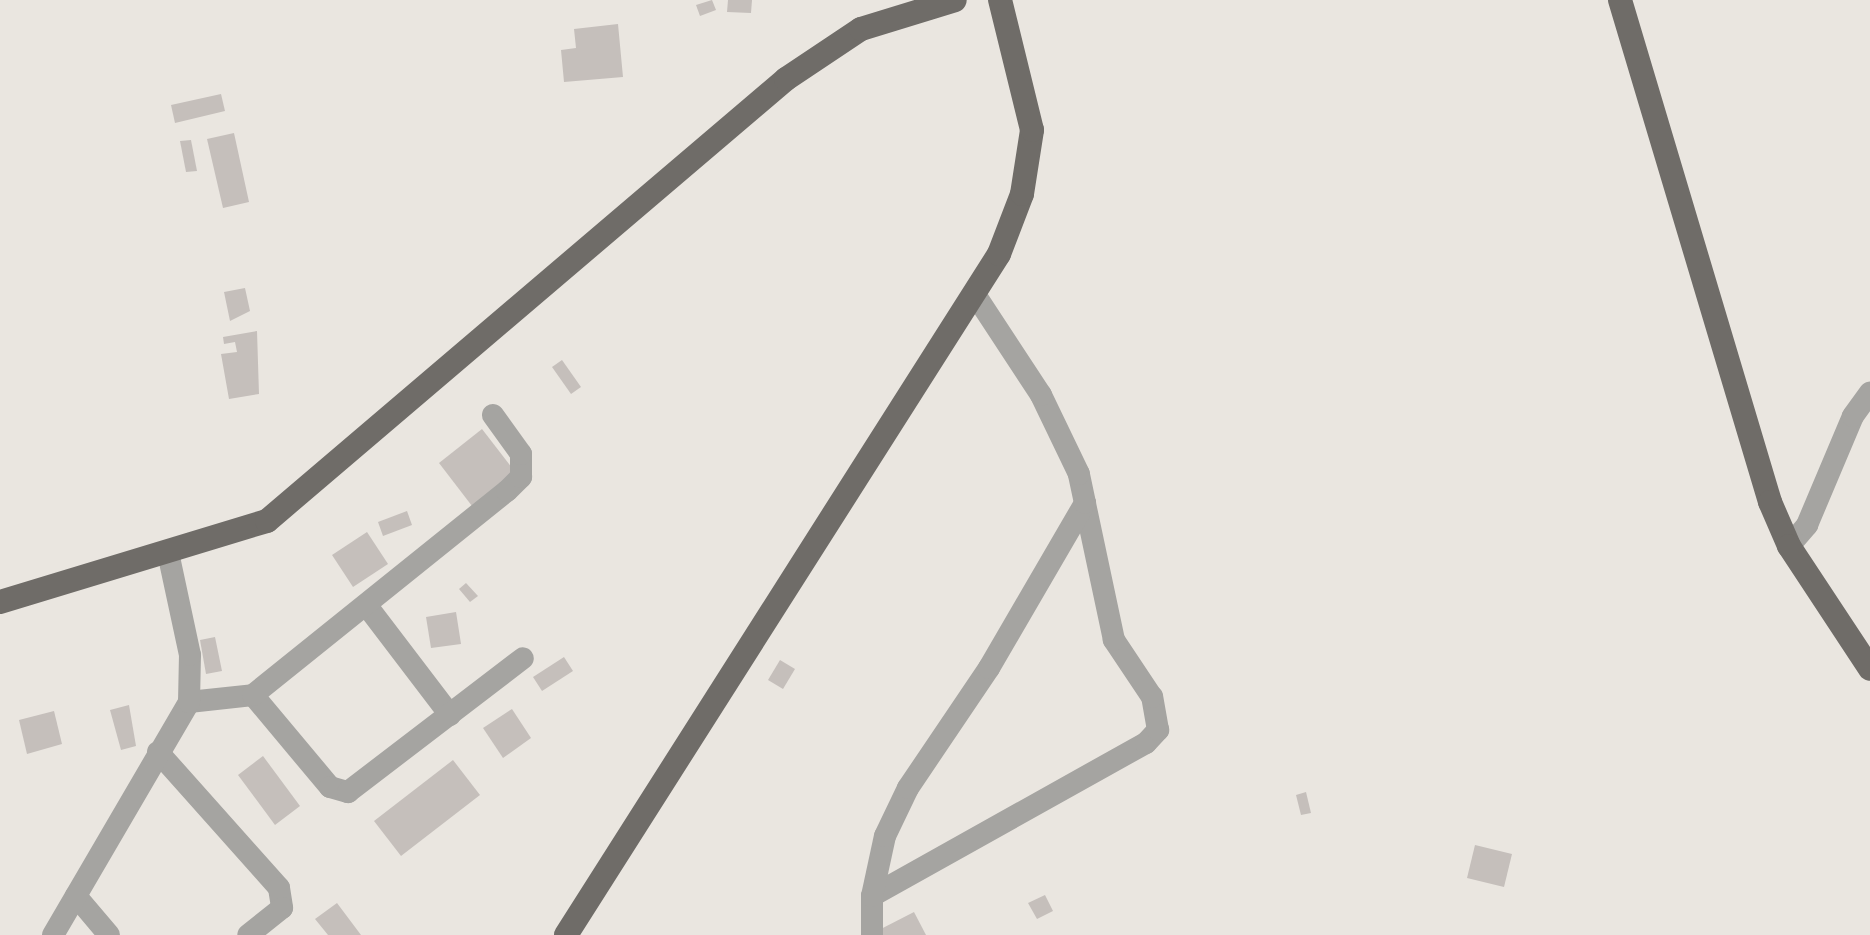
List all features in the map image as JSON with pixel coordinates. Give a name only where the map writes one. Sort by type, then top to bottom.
[{"type":"main road","points":[[0,602],[267,521],[763,98],[861,29],[907,8],[955,0]]},
{"type":"main road","points":[[566,935],[999,254],[1022,194],[1032,130],[1000,0]]},
{"type":"main road","points":[[1620,0],[1789,546],[1870,669]]},
{"type":"street","points":[[872,896],[1146,743],[1158,730],[1152,697],[1114,640],[1079,474],[1041,395],[974,293]]},
{"type":"street","points":[[1789,546],[1807,525],[1853,416],[1870,393]]},
{"type":"street","points":[[189,702],[253,695],[367,606],[521,477],[521,454],[493,415]]},
{"type":"street","points":[[872,935],[872,896],[885,836],[908,788],[998,654],[1085,503]]},
{"type":"street","points":[[53,935],[189,702],[192,666],[168,552]]},
{"type":"street","points":[[367,606],[450,715]]},
{"type":"street","points":[[253,695],[338,792],[360,785],[523,658]]},
{"type":"street","points":[[158,752],[279,888],[282,908],[248,935]]},
{"type":"street","points":[[76,896],[109,935]]},
{"type":"building","points":[[712,0],[716,10],[700,16],[696,5]]},
{"type":"building","points":[[728,0],[752,0],[751,13],[727,12]]},
{"type":"building","points":[[618,24],[623,77],[564,82],[561,50],[576,48],[574,29]]},
{"type":"building","points":[[221,94],[225,111],[175,123],[171,105]]},
{"type":"building","points":[[234,133],[249,202],[223,208],[207,139]]},
{"type":"building","points":[[191,140],[197,171],[186,172],[180,141]]},
{"type":"building","points":[[245,288],[250,311],[230,321],[224,292]]},
{"type":"building","points":[[257,331],[259,394],[229,399],[221,354],[237,352],[235,342],[224,344],[223,337]]},
{"type":"building","points":[[562,360],[581,387],[571,394],[552,367]]},
{"type":"building","points":[[482,429],[516,473],[472,506],[439,463]]},
{"type":"building","points":[[407,511],[412,525],[383,536],[378,522]]},
{"type":"building","points":[[367,532],[388,564],[353,587],[332,555]]},
{"type":"building","points":[[466,583],[478,596],[470,602],[459,589]]},
{"type":"building","points":[[456,612],[461,644],[431,648],[426,617]]},
{"type":"building","points":[[215,637],[222,671],[206,674],[200,640]]},
{"type":"building","points":[[564,657],[573,671],[542,691],[533,677]]},
{"type":"building","points":[[780,660],[795,669],[783,689],[768,680]]},
{"type":"building","points":[[129,705],[136,746],[121,750],[110,710]]},
{"type":"building","points":[[512,709],[531,738],[503,758],[483,728]]},
{"type":"building","points":[[54,711],[62,744],[27,754],[19,720]]},
{"type":"building","points":[[263,756],[300,806],[275,825],[238,775]]},
{"type":"building","points":[[453,760],[480,795],[401,856],[374,821]]},
{"type":"building","points":[[1306,792],[1311,813],[1301,815],[1296,795]]},
{"type":"building","points":[[1475,845],[1512,854],[1504,887],[1467,878]]},
{"type":"building","points":[[1045,895],[1053,911],[1037,919],[1028,903]]},
{"type":"building","points":[[337,903],[361,935],[328,935],[315,919]]},
{"type":"building","points":[[914,912],[926,935],[876,935],[875,932]]}]
